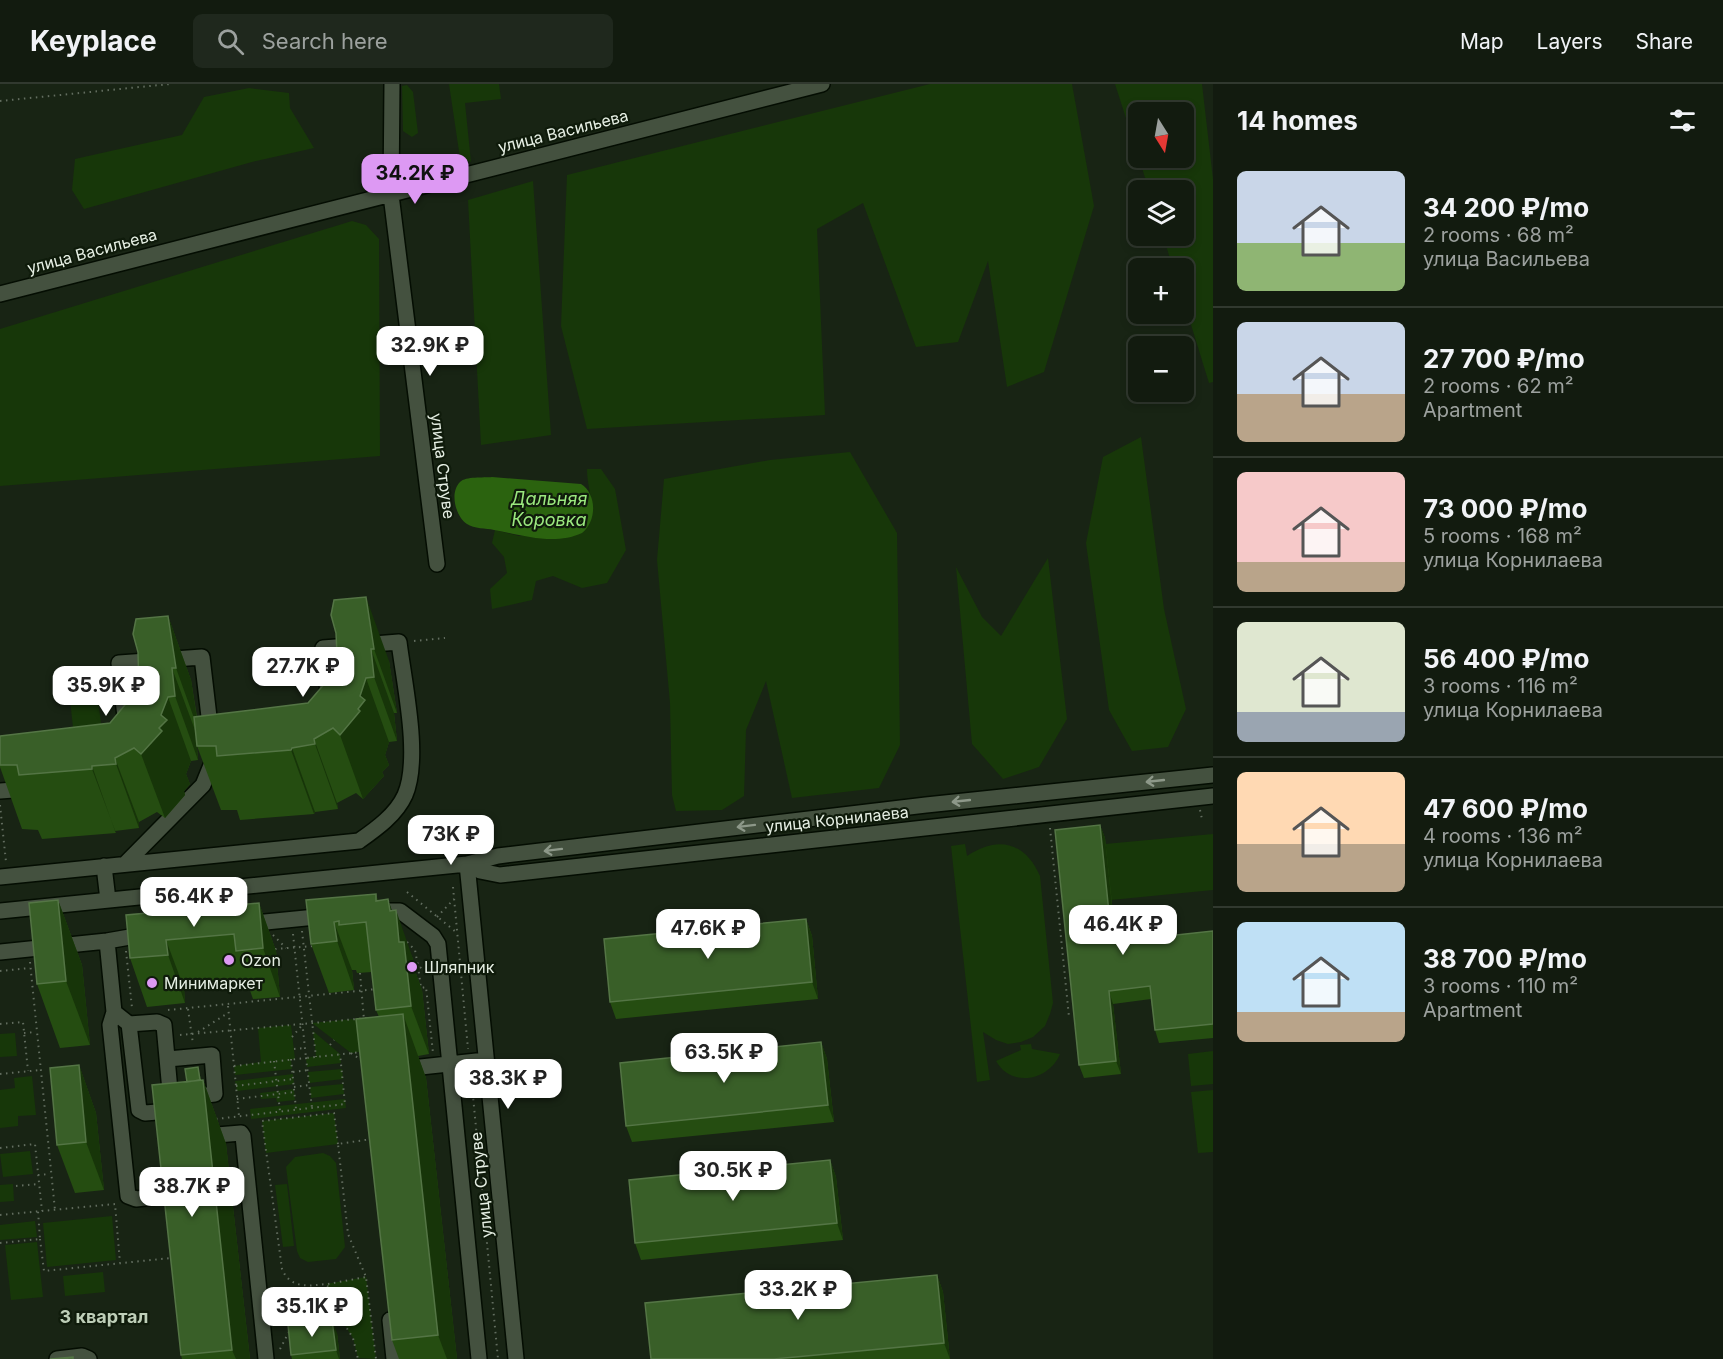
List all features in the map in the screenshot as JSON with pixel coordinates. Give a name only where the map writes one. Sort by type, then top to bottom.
[{"type":"street","name":"улица Струве","points":[[392,84],[391,195],[437,564]]},
{"type":"street","name":"улица Васильева","points":[[0,294],[822,84]]},
{"type":"street","points":[[4,877],[359,841],[377,828],[404,796],[411,768],[399,642],[323,648],[330,714]]},
{"type":"street","points":[[124,864],[216,772],[202,657],[119,663],[128,744]]},
{"type":"street","name":"улица Корнилаева","points":[[0,911],[467,864],[498,856],[915,806],[1213,775]]},
{"type":"street","points":[[0,791],[44,787]]},
{"type":"street","name":"улица Корнилаева","points":[[467,864],[480,871],[500,875],[1213,796]]},
{"type":"street","name":"улица Струве","points":[[467,864],[516,1359]]},
{"type":"street","points":[[105,866],[108,900]]},
{"type":"street","points":[[360,913],[400,911],[433,936],[438,944],[442,981],[442,1065],[479,1359]]},
{"type":"street","points":[[232,925],[337,915]]},
{"type":"street","points":[[0,952],[107,941],[165,932]]},
{"type":"street","points":[[107,941],[139,1110],[145,1113],[170,1104],[215,1094],[212,1055],[168,1059]]},
{"type":"street","points":[[172,1132],[164,1025],[161,1022],[121,1017],[110,1025],[128,1196],[136,1199],[174,1195]]},
{"type":"street","points":[[391,1071],[486,1060]]},
{"type":"street","points":[[193,1138],[236,1133],[243,1136],[272,1355]]},
{"type":"street","points":[[388,1301],[394,1359]]},
{"type":"street","points":[[57,1359],[82,1356],[89,1359]]},
{"type":"path","points":[[0,101],[170,84]]},
{"type":"path","points":[[399,642],[445,638]]},
{"type":"path","points":[[0,805],[4,877]]},
{"type":"path","points":[[1200,806],[1202,819]]},
{"type":"path","points":[[1049,822],[1069,1017]]},
{"type":"path","points":[[453,887],[498,1359]]},
{"type":"path","points":[[407,892],[457,933]]},
{"type":"path","points":[[402,940],[415,950],[421,988],[426,987],[442,1065]]},
{"type":"path","points":[[270,950],[320,945]]},
{"type":"path","points":[[304,947],[316,1056]]},
{"type":"path","points":[[294,948],[312,1108]]},
{"type":"path","points":[[29,949],[55,1210]]},
{"type":"path","points":[[121,1017],[132,1014],[127,964]]},
{"type":"path","points":[[418,966],[442,981]]},
{"type":"path","points":[[0,970],[31,968]]},
{"type":"path","points":[[360,973],[365,1029]]},
{"type":"path","points":[[160,1011],[386,988]]},
{"type":"path","points":[[227,1004],[239,1116]]},
{"type":"path","points":[[188,1009],[193,1034],[193,1047],[189,1047]]},
{"type":"path","points":[[169,1010],[170,1019]]},
{"type":"path","points":[[193,1034],[228,1013]]},
{"type":"path","points":[[165,1037],[372,1018]]},
{"type":"path","points":[[0,1024],[23,1022],[28,1071]]},
{"type":"path","points":[[292,1037],[303,1024]]},
{"type":"path","points":[[24,1033],[37,1032]]},
{"type":"path","points":[[330,1045],[334,1040]]},
{"type":"path","points":[[222,1045],[231,1044]]},
{"type":"path","points":[[294,1049],[305,1048]]},
{"type":"path","points":[[234,1066],[367,1051]]},
{"type":"path","points":[[351,1053],[368,1065]]},
{"type":"path","points":[[205,1120],[345,1104],[340,1054]]},
{"type":"path","points":[[291,1059],[296,1109]]},
{"type":"path","points":[[274,1061],[280,1111]]},
{"type":"path","points":[[0,1074],[41,1070]]},
{"type":"path","points":[[292,1072],[308,1070]]},
{"type":"path","points":[[236,1086],[293,1079]]},
{"type":"path","points":[[294,1087],[309,1085]]},
{"type":"path","points":[[237,1099],[294,1092]]},
{"type":"path","points":[[366,1277],[308,1286],[297,1284],[287,1278],[282,1269],[262,1121],[334,1113],[350,1241],[366,1277],[376,1359]]},
{"type":"path","points":[[338,1144],[372,1139]]},
{"type":"path","points":[[0,1148],[35,1144],[44,1270],[180,1257]]},
{"type":"path","points":[[38,1175],[51,1174]]},
{"type":"path","points":[[16,1186],[39,1184]]},
{"type":"path","points":[[0,1215],[115,1204],[120,1263]]},
{"type":"path","points":[[0,1243],[40,1239]]},
{"type":"path","points":[[326,1284],[334,1294],[338,1314],[353,1338],[358,1359]]},
{"type":"path","points":[[293,1324],[287,1318],[290,1310],[299,1309],[302,1319]]},
{"type":"path","points":[[272,1355],[293,1324],[302,1319],[338,1314]]},
{"type":"shaded area","points":[[449,84],[499,84],[501,99],[465,103],[471,162],[460,158]]},
{"type":"shaded area","points":[[930,84],[1072,84],[1094,206],[1044,372],[1007,387],[988,261],[958,342],[916,347],[863,203],[817,229],[825,415],[587,429],[561,326],[567,175]]},
{"type":"shaded area","points":[[1115,84],[1202,84],[1213,179],[1213,382],[1209,383],[1191,324],[1194,324],[1194,258],[1170,258],[1166,246],[1194,246],[1194,180],[1146,180],[1142,168],[1194,168],[1194,102],[1128,102],[1128,125]]},
{"type":"shaded area","points":[[407,85],[413,92],[418,133],[412,137],[403,131],[402,86]]},
{"type":"shaded area","points":[[249,88],[289,93],[290,108],[314,148],[252,162],[84,209],[72,190],[75,159],[182,135],[204,97]]},
{"type":"shaded area","points":[[533,181],[551,435],[481,445],[468,200]]},
{"type":"shaded area","points":[[352,221],[366,225],[379,239],[380,456],[0,486],[0,329]]},
{"type":"shaded area","points":[[1141,437],[1164,609],[1186,709],[1168,747],[1132,751],[1109,710],[1086,543],[1103,457]]},
{"type":"shaded area","points":[[850,452],[897,533],[900,745],[879,788],[792,798],[766,681],[746,730],[744,796],[722,810],[676,811],[672,795],[670,703],[657,560],[664,479],[770,460]]},
{"type":"shaded area","points":[[587,469],[601,469],[615,489],[626,550],[607,583],[582,588],[553,576],[536,581],[532,600],[492,609],[490,589],[507,573],[504,557],[492,543],[495,530],[519,536],[590,522],[592,508]]},
{"type":"shaded area","points":[[1048,558],[1067,719],[1039,767],[1003,779],[972,744],[956,567],[982,617],[1001,636]]},
{"type":"shaded area","points":[[95,670],[101,724],[73,727],[67,673]]},
{"type":"shaded area","points":[[1213,834],[1213,890],[1111,900],[1105,844]]},
{"type":"shaded area","points":[[965,844],[967,856],[989,845],[1009,845],[1027,856],[1034,865],[1040,876],[1053,1003],[1045,1026],[1033,1037],[1021,1042],[1008,1044],[983,1032],[990,1080],[977,1082],[951,846]]},
{"type":"shaded area","points":[[364,1018],[367,1051],[351,1053],[312,1023]]},
{"type":"shaded area","points":[[291,1025],[295,1059],[291,1060],[292,1069],[235,1075],[234,1066],[261,1062],[258,1028]]},
{"type":"shaded area","points":[[313,1031],[340,1054],[341,1063],[307,1067],[306,1058],[316,1056]]},
{"type":"shaded area","points":[[15,1033],[17,1056],[0,1057],[0,1034]]},
{"type":"shaded area","points":[[1031,1044],[1032,1049],[1060,1054],[1055,1063],[1039,1075],[1020,1078],[1003,1070],[996,1061],[1021,1050],[1020,1045]]},
{"type":"shaded area","points":[[1213,1051],[1213,1084],[1191,1086],[1188,1054]]},
{"type":"shaded area","points":[[342,1069],[343,1079],[309,1083],[308,1072]]},
{"type":"shaded area","points":[[293,1074],[294,1084],[237,1091],[235,1081]]},
{"type":"shaded area","points":[[32,1076],[36,1115],[18,1116],[18,1126],[0,1128],[0,1090],[15,1088],[14,1078]]},
{"type":"shaded area","points":[[343,1084],[344,1094],[311,1098],[310,1087]]},
{"type":"shaded area","points":[[294,1089],[295,1100],[277,1102],[276,1098],[261,1099],[260,1093]]},
{"type":"shaded area","points":[[1213,1090],[1213,1152],[1198,1153],[1191,1092]]},
{"type":"shaded area","points":[[345,1099],[346,1108],[251,1119],[250,1109]]},
{"type":"shaded area","points":[[334,1113],[338,1144],[266,1153],[262,1121]]},
{"type":"shaded area","points":[[30,1151],[33,1174],[3,1177],[0,1154]]},
{"type":"shaded area","points":[[323,1153],[330,1156],[336,1163],[345,1247],[336,1259],[308,1262],[300,1258],[297,1251],[286,1167],[295,1157]]},
{"type":"shaded area","points":[[13,1184],[14,1201],[0,1202],[0,1185]]},
{"type":"shaded area","points":[[287,1184],[294,1246],[283,1247],[275,1185]]},
{"type":"shaded area","points":[[112,1216],[116,1260],[47,1267],[43,1223]]},
{"type":"shaded area","points":[[35,1221],[37,1237],[0,1240],[0,1225]]},
{"type":"shaded area","points":[[37,1242],[43,1297],[11,1300],[5,1245]]},
{"type":"shaded area","points":[[103,1272],[105,1292],[65,1296],[63,1276]]},
{"type":"shaded area","points":[[366,1277],[376,1359],[358,1358],[353,1338],[338,1315],[334,1294],[326,1284]]},
{"type":"water","name":"Дальняя Коровка","points":[[492,477],[581,484],[590,494],[592,501],[590,522],[582,533],[561,539],[527,537],[470,526],[463,521],[457,511],[454,498],[457,487],[466,479]]},
{"type":"building","points":[[366,597],[374,649],[371,649],[374,677],[366,678],[360,696],[365,700],[358,709],[360,711],[340,735],[333,728],[314,739],[315,744],[291,750],[217,756],[216,746],[197,746],[194,717],[308,703],[332,675],[338,674],[336,633],[331,615],[334,600]]},
{"type":"building","points":[[168,616],[176,668],[172,668],[175,696],[168,697],[161,715],[167,720],[159,728],[162,731],[141,754],[134,748],[115,758],[116,764],[92,766],[92,769],[19,775],[17,765],[0,765],[0,736],[110,723],[134,694],[139,693],[138,652],[133,634],[136,619]]},
{"type":"building","points":[[1100,825],[1112,942],[1213,931],[1213,1024],[1155,1030],[1150,986],[1109,991],[1116,1061],[1079,1065],[1055,830]]},
{"type":"building","points":[[376,894],[376,901],[388,899],[390,911],[396,910],[399,942],[404,942],[411,1006],[376,1010],[366,922],[339,925],[339,921],[334,922],[337,941],[311,944],[306,900]]},
{"type":"building","points":[[58,900],[66,981],[37,984],[29,903]]},
{"type":"building","points":[[259,903],[263,948],[236,951],[234,934],[166,940],[168,955],[130,958],[126,915]]},
{"type":"building","points":[[806,919],[812,982],[610,1002],[604,939]]},
{"type":"building","points":[[403,1014],[438,1335],[392,1340],[356,1019]]},
{"type":"building","points":[[821,1042],[828,1105],[626,1126],[620,1063]]},
{"type":"building","points":[[79,1065],[86,1142],[57,1145],[50,1068]]},
{"type":"building","points":[[198,1067],[200,1080],[187,1082],[185,1069]]},
{"type":"building","points":[[203,1080],[232,1350],[181,1355],[152,1085]]},
{"type":"building","points":[[830,1160],[837,1223],[635,1243],[629,1180]]},
{"type":"building","points":[[937,1275],[944,1343],[774,1359],[651,1359],[645,1303]]},
{"type":"building","points":[[332,1320],[336,1350],[291,1355],[288,1325]]},
{"type":"building","points":[[73,1357],[73,1359],[50,1359]]},
{"type":"place","name":"Ozon","points":[[229,960]]},
{"type":"place","name":"Шляпник","points":[[412,967]]},
{"type":"place","name":"Минимаркет","points":[[152,983]]},
{"type":"district","name":"3 квартал","points":[[104,1317]]}]
